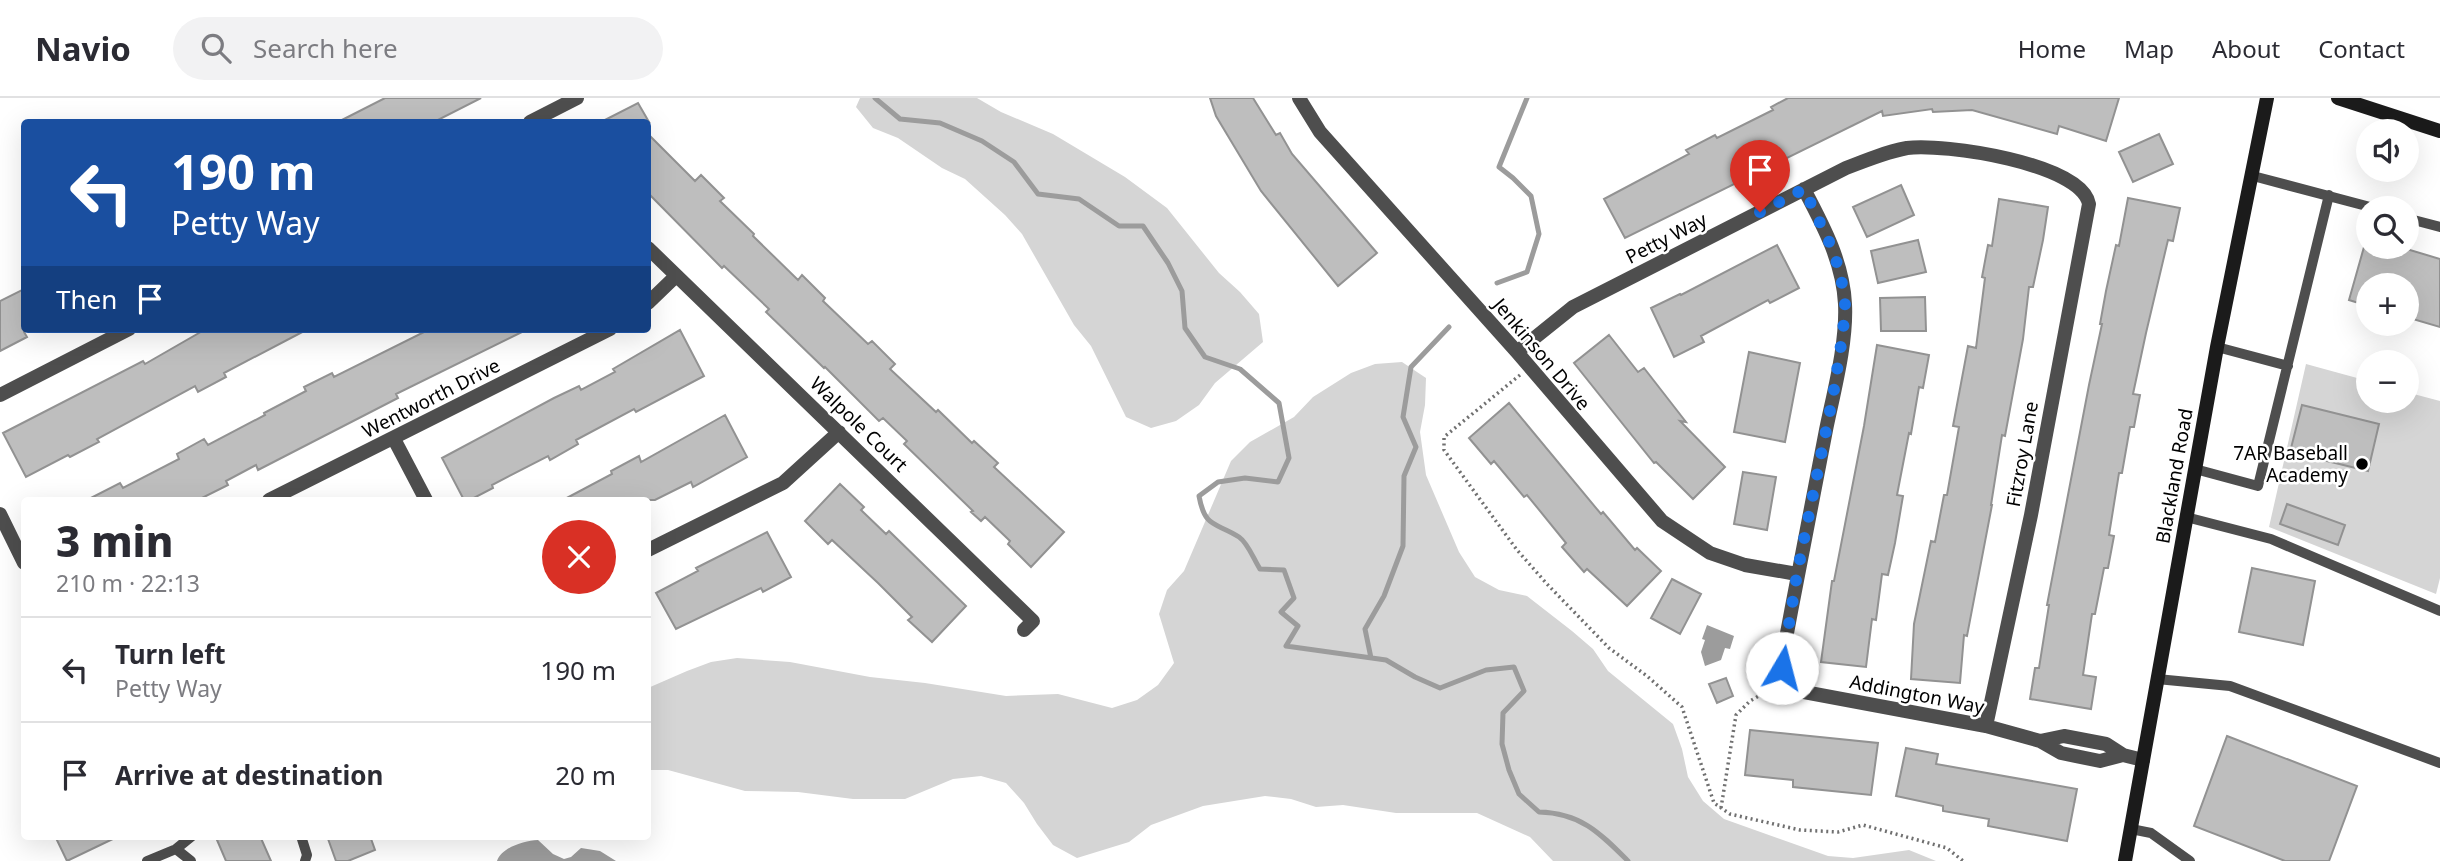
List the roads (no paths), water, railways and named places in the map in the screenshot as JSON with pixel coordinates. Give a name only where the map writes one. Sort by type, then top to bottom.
[{"type":"street","points":[[546,119],[577,98]]},
{"type":"street","name":"Jenkinson Drive","points":[[1299,98],[1320,132],[1517,352],[1662,521],[1710,553],[1745,565],[1797,574]]},
{"type":"street","name":"Blackland Road","points":[[2125,861],[2217,347],[2267,98]]},
{"type":"street","points":[[2338,98],[2440,131]]},
{"type":"street","name":"Petty Way","points":[[1517,352],[1573,307],[1846,168],[1884,154],[1929,147],[1964,150],[2041,169],[2062,176],[2082,189]]},
{"type":"street","points":[[1797,574],[1833,396],[1845,304],[1833,250],[1804,189]]},
{"type":"street","name":"Fitzroy Lane","points":[[1986,726],[2031,515],[2088,204],[2082,189]]},
{"type":"street","name":"Walpole Court","points":[[651,251],[1033,621],[1024,630]]},
{"type":"street","points":[[651,300],[676,276]]},
{"type":"street","points":[[0,395],[121,333]]},
{"type":"street","name":"Wentworth Drive","points":[[275,497],[602,333]]},
{"type":"street","points":[[651,549],[783,483],[839,432]]},
{"type":"street","points":[[394,439],[424,497]]},
{"type":"street","points":[[0,514],[21,557]]},
{"type":"street","name":"Addington Way","points":[[1797,574],[1782,660],[1788,682],[1804,692],[1986,726],[2040,741],[2061,753],[2100,761],[2123,755],[2143,760]]},
{"type":"lane","points":[[2253,176],[2356,203]]},
{"type":"lane","points":[[2195,469],[2259,486],[2329,195]]},
{"type":"lane","points":[[2419,221],[2440,227]]},
{"type":"lane","points":[[2217,347],[2288,366]]},
{"type":"lane","points":[[2186,517],[2271,539],[2440,611]]},
{"type":"lane","points":[[2157,679],[2230,686],[2440,763]]},
{"type":"lane","points":[[2131,829],[2151,833],[2189,861]]},
{"type":"lane","points":[[147,861],[176,849],[187,840]]},
{"type":"lane","points":[[302,840],[307,855],[305,861]]},
{"type":"lane","points":[[176,849],[191,861]]},
{"type":"waterway","points":[[875,98],[900,119],[940,123],[982,141],[1014,162],[1038,194],[1079,199],[1119,226],[1143,226],[1168,263],[1182,291],[1185,328],[1205,357],[1240,369],[1279,403],[1289,458],[1278,482],[1245,478],[1218,482],[1199,496],[1208,520],[1242,540],[1260,569],[1284,570],[1294,598],[1281,612],[1298,626],[1286,646],[1386,660],[1440,688],[1486,670],[1514,667],[1524,691],[1503,713],[1502,744],[1519,794],[1539,812],[1567,816],[1589,826],[1628,861]]},
{"type":"waterway","points":[[1497,283],[1527,272],[1539,234],[1531,196],[1499,167],[1527,98]]},
{"type":"waterway","points":[[1371,658],[1365,629],[1384,596],[1403,546],[1404,476],[1416,447],[1403,417],[1411,367],[1449,327]]},
{"type":"place","name":"7AR Baseball Academy","points":[[2362,464]]}]
